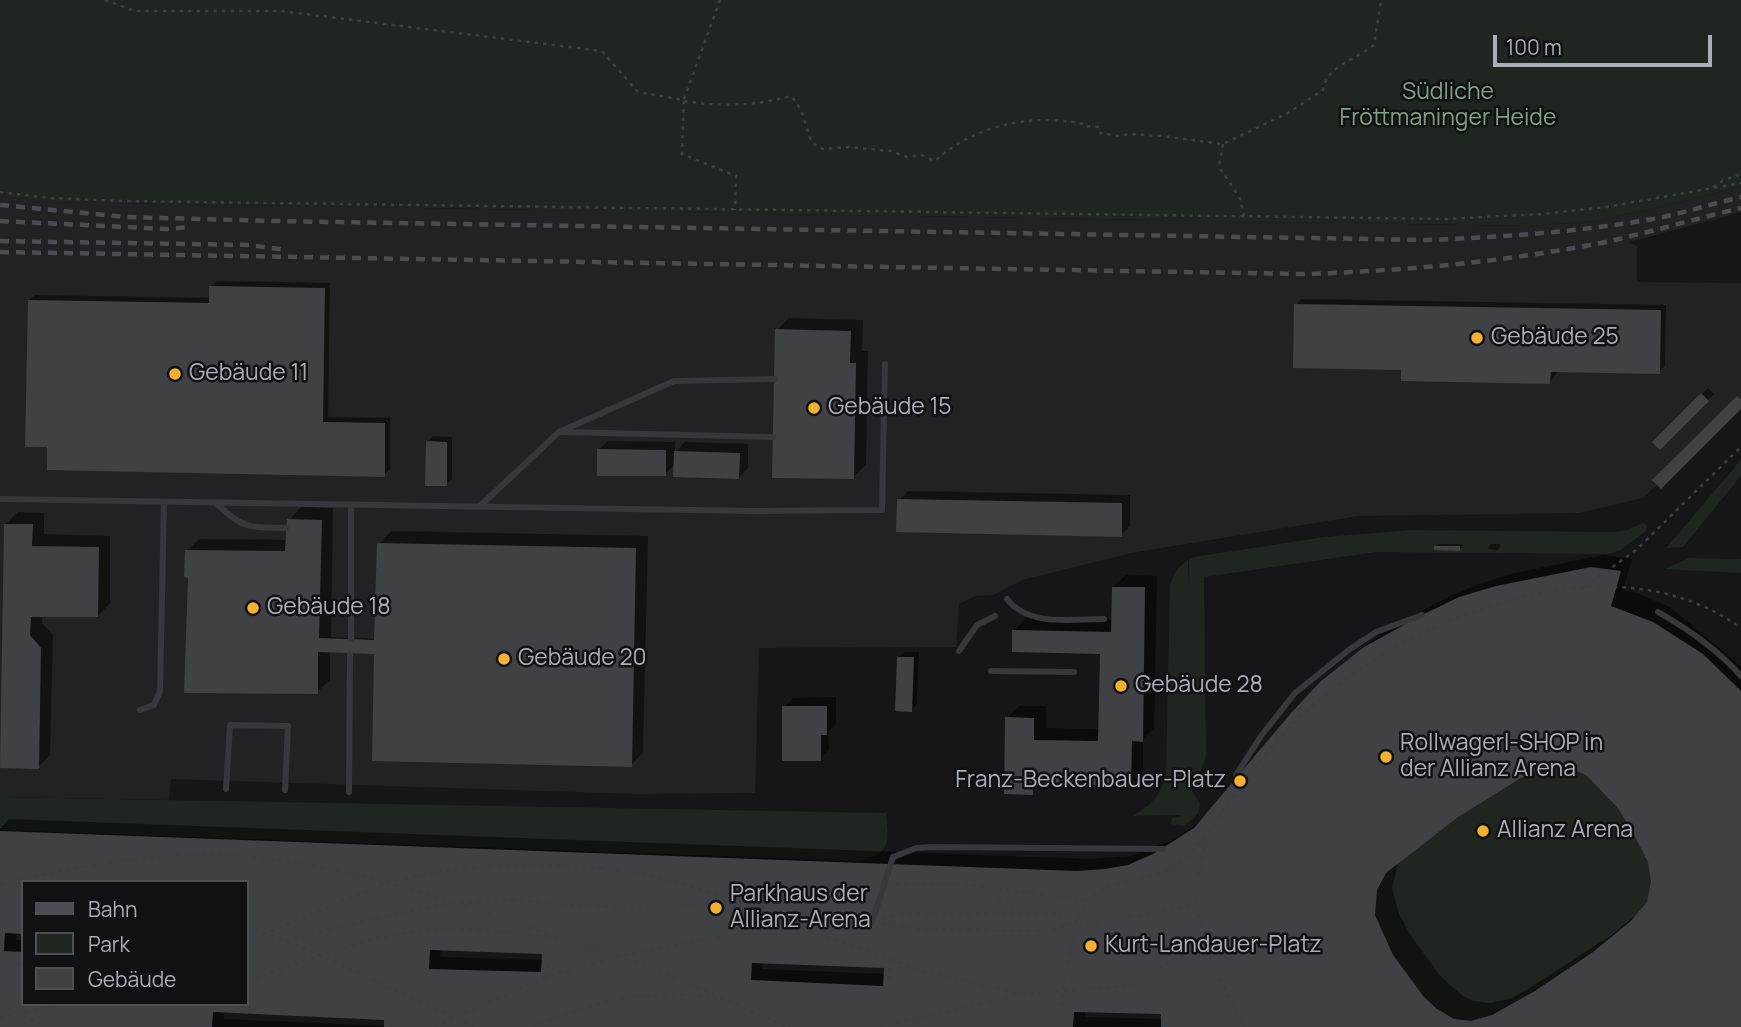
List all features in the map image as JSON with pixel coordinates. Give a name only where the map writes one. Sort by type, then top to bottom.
[{"type":"lane","points":[[0,499],[754,511],[881,510],[886,363]]},
{"type":"lane","points":[[480,506],[559,432],[674,381],[775,379]]},
{"type":"lane","points":[[559,432],[773,437]]},
{"type":"lane","points":[[141,710],[154,705],[160,691],[164,502]]},
{"type":"lane","points":[[216,503],[236,523],[254,527],[286,528]]},
{"type":"lane","points":[[351,505],[351,639]]},
{"type":"lane","points":[[1007,599],[1019,613],[1032,618],[1104,620]]},
{"type":"lane","points":[[1658,612],[1680,624],[1709,646],[1741,676]]},
{"type":"lane","points":[[1236,775],[1261,736],[1296,694],[1350,649],[1376,632],[1422,615]]},
{"type":"lane","points":[[959,651],[977,625],[995,616]]},
{"type":"lane","points":[[349,792],[350,654]]},
{"type":"lane","points":[[991,671],[1074,672]]},
{"type":"lane","points":[[226,789],[230,724],[288,726],[285,790]]},
{"type":"lane","points":[[872,922],[893,857],[916,848],[1163,849]]},
{"type":"path","points":[[105,0],[135,11],[281,11],[602,51],[638,92],[715,106],[743,106],[791,96],[799,104],[812,143],[822,149],[849,147],[891,151],[907,157],[921,155],[935,161],[963,139],[1024,120],[1040,118],[1099,127],[1100,133],[1119,136],[1162,136],[1223,144],[1307,103],[1323,90],[1329,75],[1363,55],[1374,45],[1381,0]]},
{"type":"path","points":[[720,0],[684,101],[682,154],[736,176],[735,210]]},
{"type":"path","points":[[1223,144],[1219,167],[1240,198],[1244,216]]},
{"type":"path","points":[[1711,188],[1741,174]]},
{"type":"path","points":[[0,192],[51,198],[121,201],[1446,219],[1542,214],[1606,207],[1741,183]]},
{"type":"path","points":[[1584,588],[1636,550],[1741,447]]},
{"type":"path","points":[[1250,773],[1293,723],[1343,682],[1385,654],[1446,622],[1501,602],[1546,591],[1617,586],[1675,597],[1728,619],[1741,628]]},
{"type":"path","points":[[1062,1027],[1062,992],[1075,925],[1086,901],[1107,887],[1165,872],[1183,861],[1206,835],[1242,783]]},
{"type":"path","points":[[1206,835],[1198,884],[1205,943],[1215,971],[1245,1027]]},
{"type":"path","points":[[0,884],[105,862],[172,855],[232,856],[322,867],[389,882],[619,956],[788,1027]]},
{"type":"path","points":[[248,941],[389,882],[444,871],[492,866],[591,867],[649,875],[732,898],[796,926],[923,971],[1021,994]]},
{"type":"path","points":[[286,941],[441,905],[512,900],[585,906],[652,907],[885,883],[970,886],[1086,901]]},
{"type":"path","points":[[0,884],[21,887]]},
{"type":"path","points":[[998,901],[1011,901],[1011,914]]},
{"type":"path","points":[[1129,917],[1199,904]]},
{"type":"path","points":[[434,1027],[548,976],[619,956],[719,937],[796,926],[872,922],[903,914],[1059,914],[1066,925]]},
{"type":"path","points":[[872,922],[918,929],[1050,931],[1066,925],[1102,926]]},
{"type":"path","points":[[248,926],[323,956],[474,1027]]},
{"type":"path","points":[[248,981],[386,937],[420,931],[464,929],[566,939]]},
{"type":"path","points":[[1158,968],[1205,943]]},
{"type":"path","points":[[0,957],[21,964]]},
{"type":"path","points":[[548,976],[549,959]]},
{"type":"path","points":[[890,959],[890,980]]},
{"type":"path","points":[[880,1027],[1021,994],[1136,985]]},
{"type":"path","points":[[531,1027],[572,1010],[627,997],[690,994],[729,1000]]},
{"type":"path","points":[[0,1005],[46,1027]]},
{"type":"path","points":[[0,1017],[52,1006]]},
{"type":"shaded area","points":[[1741,186],[1741,212],[1630,242],[1637,246],[1637,282],[1741,283],[1741,407],[1643,498],[1579,513],[1358,516],[1131,553],[1022,580],[993,595],[975,596],[959,604],[956,647],[759,648],[755,793],[639,794],[171,779],[169,800],[0,797],[0,196],[53,202],[1527,226],[1597,221]]},
{"type":"green space","name":"Südliche Fröttmaninger Heide","points":[[0,0],[1741,0],[1741,186],[1597,221],[1527,226],[53,202],[0,196]]},
{"type":"green space","points":[[1741,460],[1741,476],[1683,547],[1666,548]]},
{"type":"green space","points":[[1643,523],[1647,525],[1646,531],[1619,551],[1608,554],[1376,552],[1204,577],[1206,755],[1192,791],[1200,803],[1198,814],[1184,826],[1171,824],[1172,818],[1180,815],[1133,816],[1154,799],[1166,775],[1170,584],[1177,569],[1188,560],[1188,586],[1189,560],[1194,557],[1325,537],[1411,530],[1615,532]]},
{"type":"green space","points":[[1689,558],[1741,559],[1741,573],[1665,569]]},
{"type":"green space","points":[[1542,604],[1741,1027],[1260,1027]]},
{"type":"green space","points":[[0,797],[886,813],[888,832],[886,846],[882,851],[858,861],[0,830]]},
{"type":"building","name":"Gebäude 11","points":[[209,286],[325,288],[323,422],[385,423],[385,477],[47,470],[47,447],[25,447],[28,300],[209,303]]},
{"type":"building","name":"Gebäude 25","points":[[1294,304],[1661,310],[1660,374],[1551,372],[1550,384],[1401,381],[1401,370],[1293,368]]},
{"type":"building","name":"Gebäude 15","points":[[775,329],[851,331],[850,363],[856,363],[854,479],[772,478]]},
{"type":"building","points":[[1701,393],[1709,401],[1660,450],[1652,442]]},
{"type":"building","points":[[1737,396],[1741,399],[1741,409],[1661,489],[1652,480]]},
{"type":"building","points":[[426,441],[447,442],[447,486],[425,486]]},
{"type":"building","points":[[597,449],[666,450],[666,476],[597,476]]},
{"type":"building","points":[[674,451],[740,453],[739,479],[673,477]]},
{"type":"building","points":[[897,499],[1122,503],[1122,537],[896,532]]},
{"type":"building","name":"Gebäude 20","points":[[287,519],[322,520],[319,638],[374,640],[377,543],[636,548],[632,767],[372,761],[374,654],[318,652],[318,694],[184,693],[188,578],[184,577],[185,550],[285,551]]},
{"type":"building","points":[[4,524],[33,524],[32,546],[99,547],[98,617],[31,617],[30,635],[41,648],[39,769],[0,768]]},
{"type":"building","points":[[1434,546],[1460,546],[1460,551],[1434,550]]},
{"type":"building","points":[[1591,567],[1621,571],[1611,606],[1653,622],[1703,654],[1741,691],[1741,1027],[1161,1027],[1161,1014],[1074,1012],[1073,1027],[384,1027],[384,1020],[213,1012],[212,1027],[0,1027],[0,831],[1077,871],[1105,869],[1128,865],[1153,854],[1194,828],[1321,681],[1364,647],[1459,597],[1496,586]],"holes":[[[1550,766],[1564,766],[1586,775],[1617,807],[1648,862],[1651,882],[1647,902],[1631,921],[1593,952],[1535,991],[1492,1015],[1471,1021],[1454,1019],[1424,997],[1393,955],[1375,915],[1377,890],[1386,873],[1458,817],[1521,778]],[[430,950],[542,954],[541,972],[429,969]],[[752,963],[884,968],[883,986],[751,980]]]},
{"type":"building","name":"Gebäude 28","points":[[1112,587],[1145,587],[1143,742],[1132,741],[1131,786],[1033,783],[1033,795],[1004,794],[1005,717],[1034,718],[1034,740],[1098,741],[1100,654],[1012,652],[1012,630],[1111,632]]},
{"type":"building","points":[[897,657],[914,657],[912,712],[895,711]]},
{"type":"building","points":[[782,706],[827,706],[827,735],[821,735],[821,761],[782,761]]},
{"type":"railway","points":[[0,205],[126,217],[274,221],[1429,240],[1538,233],[1620,224],[1671,215],[1741,197]]},
{"type":"railway","points":[[0,252],[1303,274],[1415,268],[1527,255],[1601,243],[1741,208]]},
{"type":"railway","points":[[0,221],[167,229],[190,227]]},
{"type":"railway","points":[[0,241],[249,245],[286,250]]},
{"type":"place","name":"Gebäude 25","points":[[1477,338]]},
{"type":"place","name":"Gebäude 11","points":[[175,374]]},
{"type":"place","name":"Gebäude 15","points":[[814,408]]},
{"type":"place","name":"Gebäude 18","points":[[253,608]]},
{"type":"place","name":"Gebäude 20","points":[[504,659]]},
{"type":"place","name":"Gebäude 28","points":[[1121,686]]},
{"type":"place","name":"Rollwagerl-SHOP in der Allianz Arena","points":[[1386,757]]},
{"type":"place","name":"Franz-Beckenbauer-Platz","points":[[1240,781]]},
{"type":"place","name":"Allianz Arena","points":[[1483,831]]},
{"type":"place","name":"Parkhaus der Allianz-Arena","points":[[716,908]]},
{"type":"place","name":"Kurt-Landauer-Platz","points":[[1091,946]]}]
